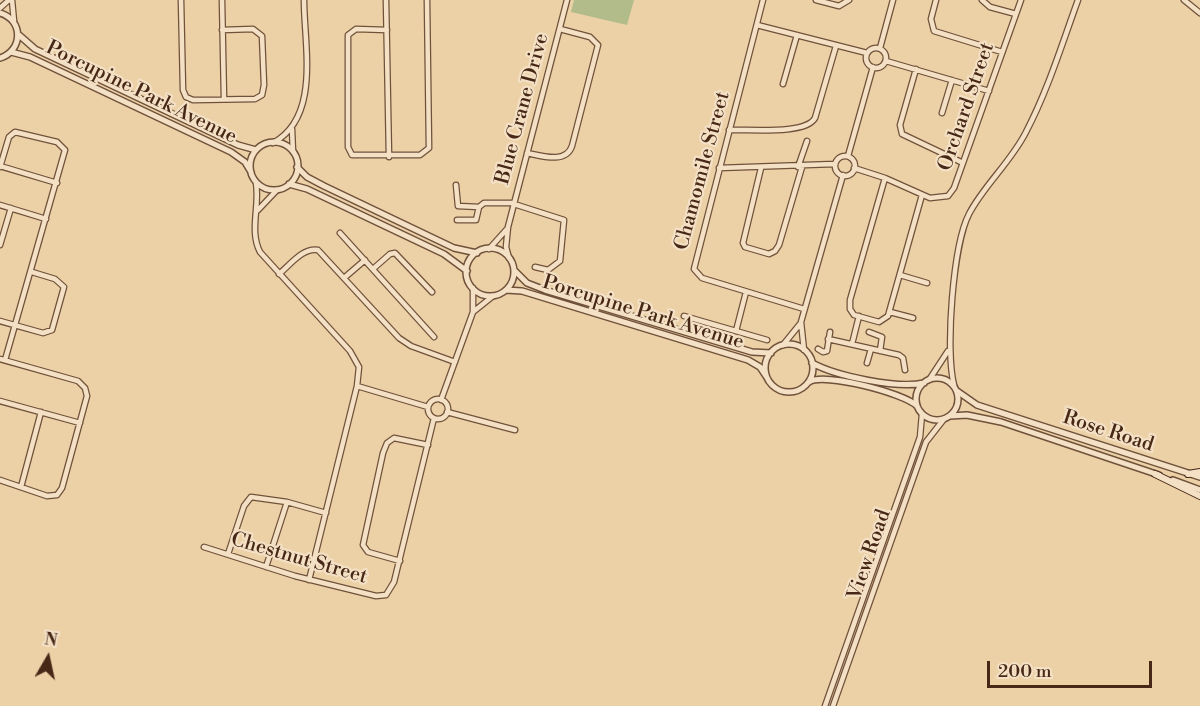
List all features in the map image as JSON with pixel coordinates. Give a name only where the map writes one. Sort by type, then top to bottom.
[{"type":"main road","points":[[1188,474],[1200,472]]},
{"type":"main road","points":[[1155,474],[1200,496]]},
{"type":"street","points":[[0,8],[10,0],[18,36],[11,52],[0,58]]},
{"type":"street","points":[[182,0],[183,95],[193,100],[255,99],[262,95],[262,36],[257,30],[222,30]]},
{"type":"street","points":[[222,0],[224,99]]},
{"type":"street","points":[[304,0],[305,92],[292,129],[293,152],[297,167],[306,177],[324,186],[454,248],[477,253]]},
{"type":"street","points":[[386,0],[389,156]]},
{"type":"street","points":[[387,30],[356,29],[348,35],[348,147],[352,156],[420,155],[429,145],[427,0]]},
{"type":"street","name":"Blue Crane Drive","points":[[509,258],[506,247],[508,227],[567,0]]},
{"type":"street","name":"Chamomile Street","points":[[763,0],[694,269],[702,278],[804,309]]},
{"type":"street","points":[[816,0],[839,6],[849,0]]},
{"type":"street","points":[[879,48],[893,0]]},
{"type":"street","points":[[936,0],[931,19],[934,31],[1002,52]]},
{"type":"street","points":[[982,0],[990,7],[1016,14]]},
{"type":"street","name":"Orchard Street","points":[[854,168],[885,178],[934,199],[948,196],[954,188],[1021,0]]},
{"type":"street","points":[[950,416],[958,405],[949,349],[957,263],[965,224],[974,205],[1013,154],[1029,127],[1078,0]]},
{"type":"street","points":[[1184,0],[1200,12]]},
{"type":"street","points":[[0,13],[15,23]]},
{"type":"street","points":[[757,25],[867,53]]},
{"type":"street","points":[[527,153],[564,156],[569,153],[572,146],[598,45],[590,37],[560,29]]},
{"type":"street","points":[[783,84],[797,35]]},
{"type":"street","name":"Porcupine Park Avenue","points":[[18,36],[35,49],[238,145],[256,150]]},
{"type":"street","points":[[729,130],[797,129],[809,126],[815,118],[836,46]]},
{"type":"street","points":[[879,48],[886,54],[886,61],[879,67],[873,67],[866,60],[867,53],[879,48]]},
{"type":"street","name":"Porcupine Park Avenue","points":[[11,52],[30,57],[231,152],[244,162],[251,172]]},
{"type":"street","points":[[886,61],[988,91]]},
{"type":"street","points":[[848,156],[873,67]]},
{"type":"street","points":[[916,69],[900,125],[902,134],[963,163]]},
{"type":"street","points":[[942,113],[952,80]]},
{"type":"street","points":[[292,129],[273,143],[256,150],[251,160],[258,210],[256,245],[279,274],[354,356],[359,367],[357,386],[309,580]]},
{"type":"street","points":[[0,480],[47,496],[54,496],[60,492],[87,396],[82,384],[3,359],[32,272],[65,155],[63,146],[57,142],[15,132],[9,137],[0,167],[57,183]]},
{"type":"street","points":[[761,168],[742,243],[745,247],[769,255],[775,252],[779,244],[807,141]]},
{"type":"street","points":[[273,143],[287,147],[293,152]]},
{"type":"street","points":[[848,156],[854,162],[854,168],[849,175],[843,175],[836,170],[835,164],[839,157],[848,156]]},
{"type":"street","points":[[719,168],[835,164]]},
{"type":"street","points":[[258,210],[277,190],[289,184],[297,167]]},
{"type":"street","points":[[805,385],[812,374],[812,363],[804,350],[801,322],[843,175]]},
{"type":"street","points":[[885,178],[850,300],[850,309],[859,316],[879,322],[890,312],[922,195]]},
{"type":"street","points":[[256,183],[266,189],[277,190]]},
{"type":"street","points":[[289,184],[307,189],[444,254],[466,271],[473,288],[473,312],[441,400]]},
{"type":"street","points":[[456,185],[458,206],[479,207]]},
{"type":"street","points":[[457,220],[476,220],[479,207],[484,203],[514,203],[564,220],[560,261],[548,270],[536,267]]},
{"type":"street","points":[[0,205],[46,219]]},
{"type":"street","points":[[0,245],[11,208]]},
{"type":"street","name":"Blue Crane Drive","points":[[489,249],[508,227]]},
{"type":"street","points":[[340,233],[434,337]]},
{"type":"street","points":[[279,274],[304,252],[315,249],[402,340],[455,362]]},
{"type":"street","points":[[466,271],[471,259],[477,253],[489,249],[503,253],[509,258],[514,270],[512,281],[506,290],[493,296],[473,312]]},
{"type":"street","points":[[373,269],[390,254],[395,253],[432,292]]},
{"type":"street","points":[[344,278],[365,260]]},
{"type":"street","name":"Porcupine Park Avenue","points":[[514,270],[527,283],[545,290],[752,352],[771,353]]},
{"type":"street","points":[[0,321],[43,333],[52,330],[64,287],[56,279],[32,272]]},
{"type":"street","points":[[900,275],[927,283]]},
{"type":"street","points":[[473,288],[482,294],[493,296]]},
{"type":"street","name":"Porcupine Park Avenue","points":[[506,290],[522,291],[748,360],[760,367],[766,376]]},
{"type":"street","points":[[736,331],[746,292]]},
{"type":"street","points":[[890,312],[913,318]]},
{"type":"street","points":[[684,316],[767,340]]},
{"type":"street","points":[[852,344],[859,316]]},
{"type":"street","points":[[801,322],[783,345],[771,353],[765,364],[766,376],[773,385],[783,391],[795,391],[813,379],[824,379],[899,394],[918,407],[922,414],[932,419],[967,415],[1001,422],[1155,474]]},
{"type":"street","points":[[818,349],[826,352],[830,332]]},
{"type":"street","points":[[869,332],[882,337],[880,351]]},
{"type":"street","points":[[828,339],[902,356],[905,370]]},
{"type":"street","points":[[783,345],[794,345],[804,350]]},
{"type":"street","points":[[867,363],[871,349]]},
{"type":"street","points":[[918,407],[918,391],[949,349]]},
{"type":"street","points":[[812,363],[825,369],[899,385],[939,378],[955,388]]},
{"type":"street","points":[[357,386],[428,407]]},
{"type":"street","name":"Rose Road","points":[[955,388],[977,405],[1200,477]]},
{"type":"street","points":[[433,400],[441,400],[446,403],[447,412],[442,418],[434,418],[428,412],[428,407],[433,400]]},
{"type":"street","points":[[0,403],[80,423]]},
{"type":"street","points":[[21,487],[41,412]]},
{"type":"street","points":[[447,412],[515,430]]},
{"type":"street","name":"View Road","points":[[825,706],[920,436],[922,414]]},
{"type":"street","points":[[428,446],[394,438],[387,442],[362,541],[368,552],[400,561],[428,446],[434,418]]},
{"type":"street","name":"View Road","points":[[833,706],[926,442],[944,419]]},
{"type":"street","name":"Rose Road","points":[[1155,474],[1200,490]]},
{"type":"street","points":[[228,554],[249,499],[258,496],[326,513]]},
{"type":"street","points":[[267,567],[288,502]]},
{"type":"street","points":[[892,517],[899,519]]},
{"type":"street","name":"Chestnut Street","points":[[204,547],[309,580],[376,596],[386,595],[393,587],[400,561]]},
{"type":"green space","points":[[574,0],[634,0],[627,25],[571,12]]}]
